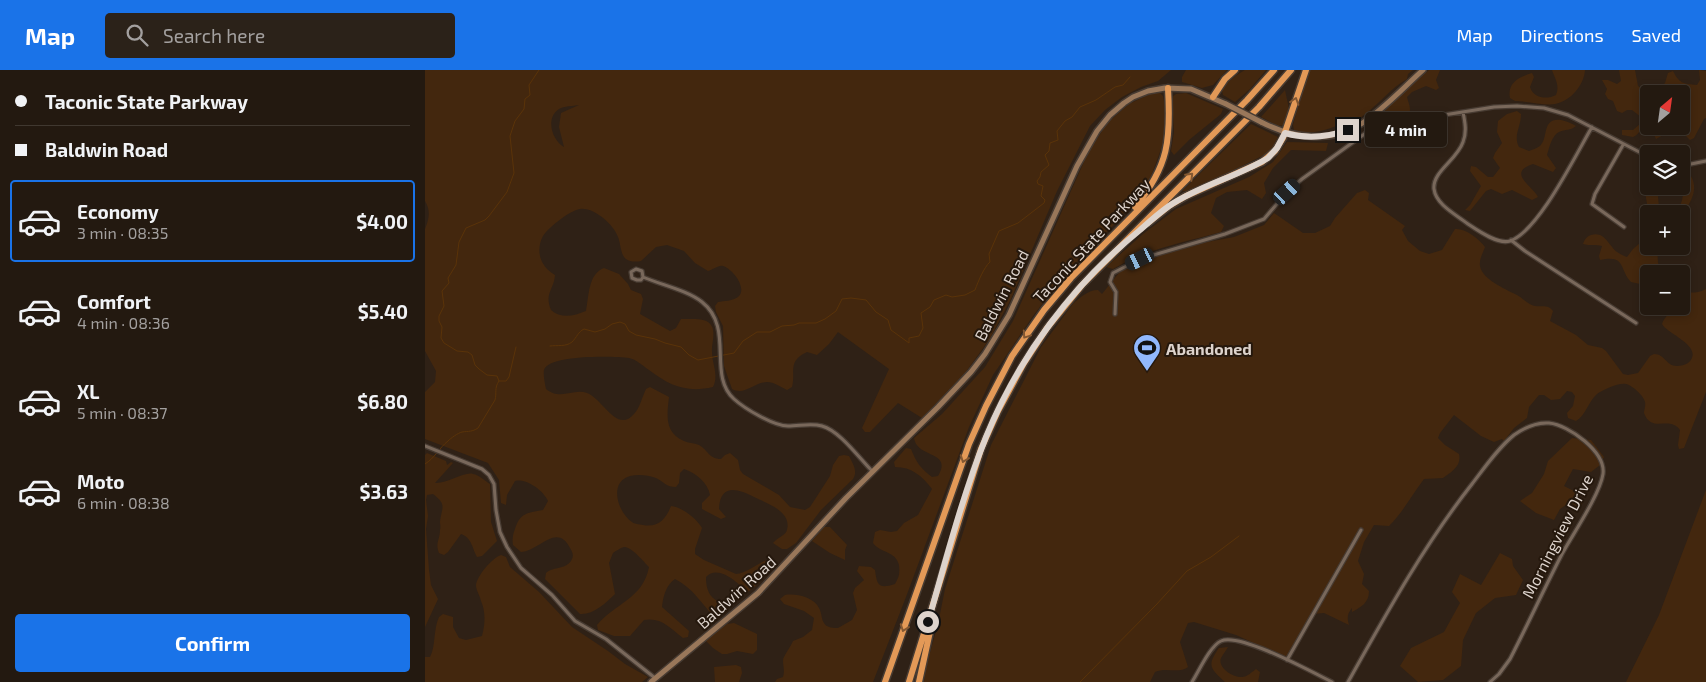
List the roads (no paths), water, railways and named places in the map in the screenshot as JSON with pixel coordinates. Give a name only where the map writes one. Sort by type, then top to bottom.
[{"type":"highway","points":[[1213,97],[1225,79],[1235,70]]},
{"type":"highway","name":"Taconic State Parkway","points":[[885,682],[969,444],[1012,356],[1044,310],[1071,278],[1247,100],[1274,70]]},
{"type":"highway","name":"Taconic State Parkway","points":[[909,682],[981,449],[1007,393],[1027,357],[1055,317],[1082,285],[1259,107],[1291,70]]},
{"type":"highway","points":[[1121,245],[1175,202],[1268,158],[1277,148],[1285,133],[1306,70]]},
{"type":"highway","points":[[1110,238],[1148,191],[1161,166],[1167,148],[1169,131],[1167,88]]},
{"type":"highway","points":[[919,682],[940,582]]},
{"type":"street","name":"Baldwin Road","points":[[653,680],[758,593],[846,498],[938,408],[971,372],[985,354],[1009,314],[1077,166],[1101,126],[1115,110],[1129,100],[1148,91],[1167,88],[1191,89],[1213,97],[1285,133],[1315,137],[1348,130],[1364,122],[1423,70]]},
{"type":"street","points":[[1115,314],[1115,292],[1110,282],[1113,273],[1140,259],[1225,234],[1264,219],[1301,179],[1354,140],[1381,125],[1503,106],[1544,108],[1568,115],[1640,153]]},
{"type":"street","points":[[1463,112],[1465,125],[1464,141],[1457,155],[1435,180],[1436,198],[1480,232],[1505,241],[1511,240],[1529,226],[1543,208],[1592,127]]},
{"type":"street","points":[[1364,122],[1369,130]]},
{"type":"street","points":[[1348,130],[1354,140]]},
{"type":"street","points":[[1623,145],[1595,194],[1592,204],[1624,227]]},
{"type":"street","points":[[1690,164],[1706,161]]},
{"type":"street","points":[[1511,240],[1636,323]]},
{"type":"street","points":[[643,277],[693,296],[712,313],[720,332],[722,376],[726,390],[735,400],[777,424],[787,426],[816,424],[833,431],[873,472]]},
{"type":"street","name":"Morningview Drive","points":[[1348,682],[1386,614],[1435,534],[1487,465],[1515,435],[1526,427],[1548,423],[1567,429],[1582,439],[1598,455],[1604,466],[1603,476],[1510,659],[1499,674],[1490,682]]},
{"type":"street","points":[[425,446],[482,469],[489,475],[494,484],[496,510],[501,532],[507,547],[521,568],[552,595],[575,621],[606,639],[653,680]]},
{"type":"street","points":[[1287,660],[1361,530]]},
{"type":"street","points":[[1192,682],[1211,651],[1220,641],[1231,639],[1241,641],[1287,660],[1332,682]]},
{"type":"street","points":[[1323,682],[1332,682]]},
{"type":"waterway","points":[[425,464],[455,436],[478,428],[495,400],[499,381],[497,376],[487,375],[475,365],[472,355],[468,352],[457,351],[444,343],[441,338],[442,327],[439,316],[444,306],[442,291],[449,283],[448,278],[456,265],[459,242],[466,228],[485,220],[507,192],[514,173],[510,136],[515,121],[524,109],[525,99],[530,95],[529,85],[539,70]]},
{"type":"waterway","points":[[550,346],[570,344],[584,329],[595,332],[620,322],[625,324],[629,331],[636,335],[681,347],[698,360],[734,353],[743,341],[757,332],[770,332],[782,326],[799,323],[816,323],[836,311],[842,299],[851,298],[866,300],[876,312],[888,320],[891,330],[909,343],[909,338],[919,336],[923,328],[921,313],[930,307],[934,300],[946,295],[952,297],[965,295],[975,290],[983,271],[990,262],[989,254],[999,231],[1018,223],[1044,203],[1045,200],[1041,196],[1043,186],[1038,184],[1037,181],[1041,172],[1049,165],[1045,155],[1049,151],[1050,143],[1058,140],[1057,131],[1065,121],[1072,117],[1080,107],[1096,100],[1115,87],[1123,85],[1130,77]]},
{"type":"waterway","points":[[499,381],[506,381],[509,377],[516,347]]},
{"type":"waterway","points":[[1080,682],[1187,571],[1211,557],[1239,536]]},
{"type":"place","name":"Abandoned","points":[[1147,372]]}]
